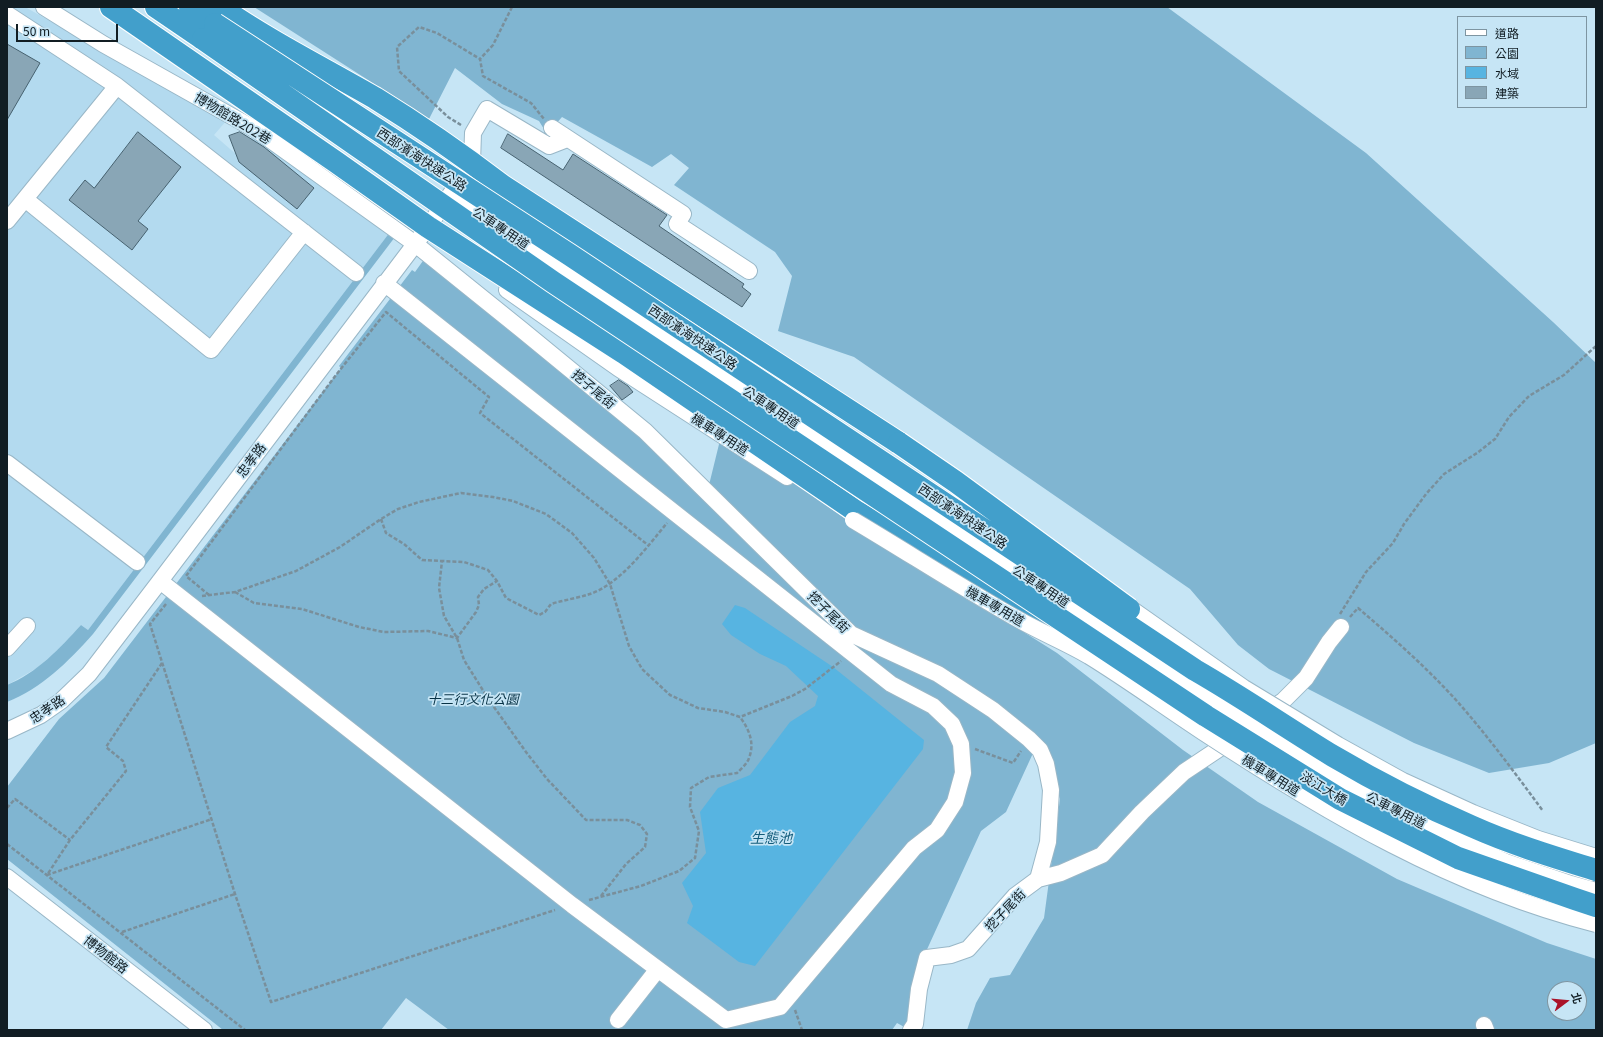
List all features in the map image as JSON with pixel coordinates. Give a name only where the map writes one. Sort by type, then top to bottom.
[{"type":"highway","points":[[111,7],[336,162],[421,235],[857,512],[963,576],[1022,616],[1073,627]]},
{"type":"highway","name":"西部濱海快速公路","points":[[156,7],[553,282],[1073,627]]},
{"type":"highway","name":"西部濱海快速公路","points":[[190,7],[570,255],[1195,670]]},
{"type":"highway","points":[[220,7],[261,34],[376,99],[472,163],[503,186],[666,286],[956,482],[1122,604],[1171,637],[1190,659],[1195,670],[1241,697],[1334,757],[1398,792],[1471,826],[1531,850],[1596,870]]},
{"type":"highway","name":"淡江大橋","points":[[1073,627],[1206,716],[1340,799],[1458,858],[1596,906]]},
{"type":"street","name":"博物館路202巷","points":[[44,7],[103,44],[258,131],[421,235]]},
{"type":"street","points":[[7,14],[116,86],[356,272]]},
{"type":"street","points":[[7,220],[116,86]]},
{"type":"street","points":[[472,163],[473,133],[487,109],[549,146],[567,139]]},
{"type":"street","points":[[552,128],[683,214],[677,224],[749,271]]},
{"type":"street","name":"忠孝路","points":[[7,731],[41,715],[61,702],[89,674],[421,235],[472,163]]},
{"type":"street","name":"公車專用道","points":[[451,194],[1224,710],[1339,780],[1431,828],[1506,862],[1570,884],[1596,891]]},
{"type":"street","points":[[24,199],[211,350],[304,232]]},
{"type":"street","name":"挖子尾街","points":[[421,235],[522,330],[644,431],[851,634],[938,674],[998,714],[1030,739],[1040,750],[1046,764],[1051,790],[1048,842],[1038,878],[1015,896],[968,950],[951,955],[927,958],[919,989],[915,1024],[911,1030]]},
{"type":"street","points":[[160,582],[572,905],[726,1020],[780,1007],[914,848],[937,830],[955,802],[963,773],[961,744],[952,724],[933,706],[891,684],[384,283]]},
{"type":"street","points":[[666,286],[769,349],[906,439],[1123,602],[1244,688],[1338,745],[1403,780],[1480,816],[1538,839],[1596,857]]},
{"type":"street","name":"機車專用道","points":[[621,361],[853,520],[1015,618],[1089,656],[1320,806],[1420,860],[1506,895],[1575,919],[1596,924]]},
{"type":"street","points":[[7,463],[137,562]]},
{"type":"street","points":[[1038,878],[1061,873],[1102,855],[1142,812],[1184,772],[1243,733],[1287,697],[1306,678],[1329,642],[1340,621]]},
{"type":"street","points":[[7,648],[27,626]]},
{"type":"street","name":"博物館路","points":[[7,877],[204,1030]]},
{"type":"street","points":[[618,1020],[658,970]]},
{"type":"path","points":[[480,59],[493,45],[512,7]]},
{"type":"path","points":[[473,133],[448,117],[399,71],[396,47],[419,27],[437,33],[480,59],[483,76],[531,103],[552,128]]},
{"type":"path","points":[[209,595],[186,576],[336,375],[386,312],[489,397],[480,413],[648,545]]},
{"type":"path","points":[[1340,621],[1366,572],[1393,543],[1408,518],[1426,494],[1444,474],[1477,453],[1495,439],[1509,417],[1529,396],[1564,376],[1596,346]]},
{"type":"path","points":[[461,493],[493,496],[514,501],[546,514],[572,533],[594,558],[610,584],[629,646],[642,669],[670,694],[698,708],[725,712],[740,717],[748,729],[751,744],[749,759],[737,773],[709,778],[691,788],[690,807],[699,831],[695,858],[680,871],[641,886],[572,905],[271,1002],[235,894],[150,624],[165,604],[183,599],[235,592],[296,571],[340,548],[398,509],[419,502],[461,493]]},
{"type":"path","points":[[381,519],[386,533],[404,544],[422,560],[464,562],[488,570],[497,580],[506,598],[539,615],[545,612],[551,604],[591,594],[610,584],[648,545],[675,514]]},
{"type":"path","points":[[442,560],[439,588],[444,616],[457,638],[464,660],[526,752],[547,779],[586,820],[627,820],[640,825],[647,834],[645,848],[626,864],[601,896]]},
{"type":"path","points":[[457,638],[476,612],[479,605],[478,597],[484,589],[497,580]]},
{"type":"path","points":[[235,592],[254,603],[302,609],[359,627],[384,632],[428,631],[457,638]]},
{"type":"path","points":[[1340,621],[1358,608],[1408,651],[1460,706],[1501,755],[1543,811]]},
{"type":"path","points":[[47,875],[70,840],[126,770],[123,761],[106,747],[162,662]]},
{"type":"path","points":[[740,717],[792,696],[805,689],[838,664]]},
{"type":"path","points":[[961,744],[1013,762],[1030,739]]},
{"type":"path","points":[[7,808],[15,799],[70,840]]},
{"type":"path","points":[[47,875],[212,819]]},
{"type":"path","points":[[7,844],[122,932],[245,1030]]},
{"type":"path","points":[[122,932],[235,894]]},
{"type":"shaded area","points":[[7,7],[25,7],[227,120],[214,135],[237,155],[254,135],[390,232],[88,630],[81,625],[60,648],[37,668],[7,685]]},
{"type":"green space","points":[[254,7],[1167,7],[1366,153],[1553,322],[1596,363],[1596,743],[1549,763],[1489,773],[1414,743],[1269,669],[1238,645],[1190,589],[854,357],[778,331],[792,276],[775,252],[674,185],[689,168],[671,154],[652,167],[562,117],[547,134],[539,121],[502,104],[455,68],[429,119]]},
{"type":"green space","points":[[390,232],[395,237],[93,634],[64,664],[43,682],[7,702],[7,685],[38,667],[81,625],[88,630]]},
{"type":"green space","name":"十三行文化公園","points":[[425,258],[618,414],[848,638],[925,675],[1003,725],[1034,751],[1006,812],[981,831],[924,956],[908,1029],[897,1023],[892,1030],[449,1030],[406,998],[381,1030],[223,1030],[7,859],[7,787],[59,719],[104,678],[341,368],[339,366],[412,270],[415,272]]},
{"type":"green space","points":[[722,432],[857,527],[1057,653],[1183,750],[1258,802],[1397,879],[1547,943],[1596,959],[1595,1030],[967,1030],[976,1003],[990,978],[1010,975],[1044,918],[1060,799],[1043,747],[856,630],[709,485]]},
{"type":"water","name":"生態池","points":[[735,605],[745,608],[833,667],[924,740],[923,749],[755,966],[739,962],[687,923],[693,906],[682,883],[706,853],[700,812],[718,788],[750,775],[790,722],[815,706],[818,696],[786,666],[760,654],[731,635],[722,624]]},
{"type":"building","points":[[7,44],[40,63],[7,120]]},
{"type":"building","points":[[138,132],[181,167],[138,221],[148,229],[132,250],[69,200],[85,180],[94,188]]},
{"type":"building","points":[[240,132],[264,147],[314,188],[297,209],[239,162],[229,136]]},
{"type":"building","points":[[508,134],[563,170],[573,154],[667,215],[659,226],[744,284],[742,287],[751,294],[742,307],[501,148]]},
{"type":"building","points":[[619,380],[628,386],[633,392],[622,400],[610,386]]}]
